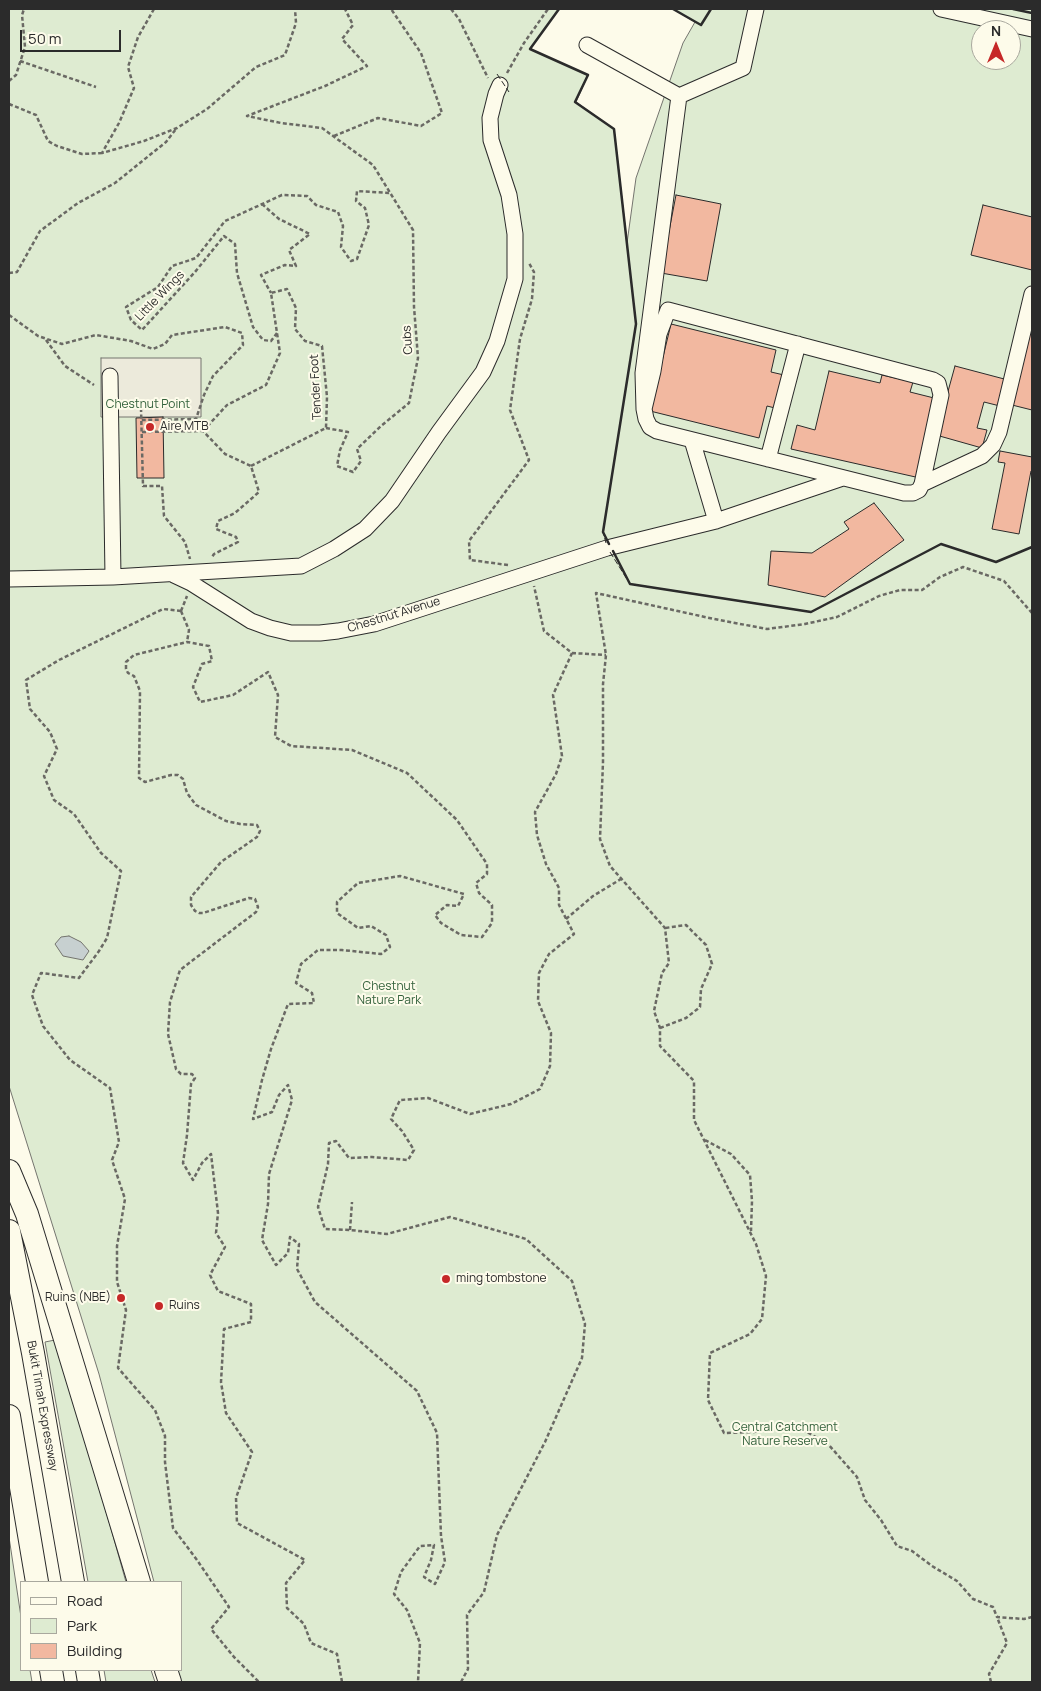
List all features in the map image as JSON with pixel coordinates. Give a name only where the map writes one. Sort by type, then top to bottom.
[{"type":"highway","points":[[9,1171],[29,1223],[139,1581]]},
{"type":"highway","name":"Bukit Timah Expressway","points":[[9,1231],[33,1353],[73,1581]]},
{"type":"highway","points":[[9,1416],[37,1581]]},
{"type":"street","points":[[679,96],[742,68],[756,9]]},
{"type":"street","points":[[941,9],[1032,29]]},
{"type":"street","points":[[587,45],[679,96]]},
{"type":"street","points":[[170,574],[301,566],[334,549],[366,529],[392,501],[438,432],[483,372],[497,341],[516,278],[515,234],[509,195],[491,140],[490,118],[500,86]]},
{"type":"street","points":[[644,409],[659,334],[668,310],[933,380],[938,383],[941,395],[922,484],[919,490],[913,493],[904,493],[843,478],[657,431],[650,427],[646,420],[644,409],[643,373],[679,96]]},
{"type":"street","points":[[922,484],[982,456],[993,446],[999,432],[1032,294]]},
{"type":"street","points":[[768,459],[798,344]]},
{"type":"street","points":[[110,376],[113,576]]},
{"type":"street","points":[[692,440],[716,521]]},
{"type":"street","name":"Chestnut Avenue","points":[[9,579],[170,574],[191,584],[251,621],[291,633],[307,634],[338,631],[374,624],[525,573],[607,548],[716,521],[843,478]]},
{"type":"path","points":[[9,81],[16,75],[25,47],[22,15],[24,9]]},
{"type":"path","points":[[102,153],[134,88],[128,68],[138,38],[154,9]]},
{"type":"path","points":[[9,104],[36,114],[48,141],[56,146],[82,154],[102,153],[144,141],[177,128],[207,109],[256,67],[285,55],[296,23],[294,9]]},
{"type":"path","name":"Cubs","points":[[326,428],[348,432],[340,450],[337,466],[353,472],[361,461],[357,449],[409,403],[418,358],[414,306],[413,230],[373,165],[322,128],[281,123],[247,116],[325,86],[367,66],[342,39],[353,25],[345,9]]},
{"type":"path","points":[[333,136],[378,118],[421,126],[442,113],[421,53],[391,9]]},
{"type":"path","points":[[451,9],[500,86],[524,43],[548,9]]},
{"type":"path","points":[[20,61],[96,86]]},
{"type":"path","points":[[9,274],[17,272],[40,231],[78,203],[115,183],[166,142],[177,128]]},
{"type":"path","name":"Little Wings","points":[[277,333],[272,341],[263,340],[253,327],[237,273],[235,244],[224,236],[195,272],[142,330],[131,320],[126,307],[158,287],[172,266],[196,258],[225,220],[282,194],[307,196],[316,205],[338,212],[343,226],[341,247],[351,261],[357,259],[369,224],[365,208],[356,201],[357,191],[390,193]]},
{"type":"path","points":[[142,432],[203,431],[227,405],[266,385],[280,353],[272,293],[261,275],[285,265],[296,266],[289,250],[310,234],[279,219],[262,204]]},
{"type":"path","points":[[515,234],[534,272],[532,299],[520,339],[510,410],[529,460],[468,541],[470,560],[517,566],[525,573],[544,631],[572,653],[606,655]]},
{"type":"path","name":"Tender Foot","points":[[251,466],[326,428],[327,397],[322,346],[306,342],[295,329],[296,308],[286,289],[272,293]]},
{"type":"path","points":[[9,315],[38,336],[62,344],[96,335],[131,341],[153,349],[165,344],[172,334],[224,327],[242,333],[243,345],[214,376],[204,396],[196,419],[141,420]]},
{"type":"path","points":[[45,339],[65,366],[94,385]]},
{"type":"path","points":[[141,408],[143,486],[162,486],[164,516],[185,542],[199,572],[214,554],[238,542],[236,537],[216,530],[218,521],[235,513],[259,492],[251,466],[225,454],[203,431]]},
{"type":"path","points":[[991,1682],[989,1674],[1007,1643],[993,1607],[973,1599],[957,1581],[912,1551],[896,1546],[881,1520],[865,1500],[857,1476],[828,1444],[791,1423],[754,1432],[724,1433],[708,1400],[710,1353],[750,1334],[762,1319],[766,1276],[751,1233],[694,1120],[694,1081],[660,1046],[660,1028],[654,1011],[662,973],[669,963],[665,928],[610,866],[600,839],[603,762],[603,684],[606,655],[596,593],[767,629],[805,624],[836,617],[879,596],[900,590],[922,590],[940,577],[963,567],[1004,581],[1032,613]]},
{"type":"path","points":[[187,642],[189,630],[181,611],[163,609],[59,660],[26,680],[30,709],[50,732],[57,749],[44,776],[54,800],[74,814],[101,853],[122,871],[107,938],[94,958],[79,978],[41,973],[32,995],[43,1026],[70,1060],[110,1088],[120,1142],[112,1160],[125,1199],[117,1246],[117,1282],[126,1310],[118,1368],[155,1410],[165,1436],[165,1462],[173,1528],[229,1607],[211,1629],[234,1657],[259,1682]]},
{"type":"path","points":[[342,1682],[337,1654],[311,1643],[304,1624],[287,1608],[286,1583],[305,1560],[237,1523],[236,1498],[252,1452],[226,1413],[221,1382],[224,1329],[251,1322],[251,1304],[218,1291],[210,1275],[225,1247],[216,1233],[218,1213],[211,1154],[202,1163],[193,1180],[183,1163],[191,1084],[194,1077],[190,1073],[182,1074],[176,1069],[168,1034],[170,1002],[180,970],[256,912],[258,907],[256,901],[249,898],[199,913],[192,908],[190,901],[191,897],[221,862],[257,837],[260,831],[257,825],[226,821],[196,805],[187,793],[183,779],[178,775],[145,782],[139,778],[140,691],[134,676],[128,673],[126,669],[126,662],[134,655],[187,642],[208,646],[212,661],[202,664],[193,687],[200,702],[233,695],[268,672],[278,695],[275,736],[291,746],[352,750],[407,773],[457,820],[487,864],[487,874],[476,884],[479,893],[492,905],[492,923],[482,937],[461,935],[441,923],[435,915],[447,905],[458,906],[464,894],[400,876],[358,884],[337,902],[337,913],[358,928],[371,926],[386,935],[390,947],[381,954],[342,950],[318,950],[301,964],[296,983],[312,993],[314,1003],[288,1004],[271,1049],[253,1119],[272,1112],[279,1096],[288,1085],[292,1100],[268,1174],[268,1204],[262,1240],[276,1265],[288,1252],[290,1237],[298,1244],[297,1269],[314,1302],[417,1390],[437,1433],[441,1536],[445,1562],[435,1584],[424,1577],[431,1560],[434,1545],[420,1546],[401,1572],[394,1594],[407,1610],[420,1643],[418,1682]]},
{"type":"path","points":[[461,1682],[468,1669],[466,1615],[484,1592],[497,1535],[544,1442],[582,1358],[585,1324],[572,1280],[526,1239],[450,1217],[387,1234],[325,1229],[318,1207],[328,1164],[329,1143],[336,1141],[349,1158],[372,1157],[408,1160],[414,1150],[402,1131],[391,1119],[400,1100],[428,1098],[470,1114],[511,1104],[540,1089],[550,1066],[551,1033],[538,1001],[539,973],[549,954],[574,934],[558,906],[558,888],[546,864],[537,835],[535,812],[556,774],[562,756],[553,695],[572,653]]},
{"type":"path","points":[[566,919],[594,896],[622,879]]},
{"type":"path","points":[[660,1028],[686,1018],[700,1007],[701,989],[712,964],[706,945],[686,925],[665,928]]},
{"type":"path","points":[[704,1140],[731,1154],[750,1174],[752,1201],[751,1233]]},
{"type":"path","points":[[350,1230],[352,1202]]},
{"type":"path","points":[[997,1617],[1024,1619],[1032,1616]]},
{"type":"green space","name":"Chestnut Nature Park","points":[[9,9],[559,9],[530,49],[588,75],[576,102],[614,129],[627,243],[636,178],[683,43],[695,22],[673,9],[1032,9],[1032,1682],[180,1682],[177,1671],[182,1671],[182,1581],[154,1581],[99,1374],[9,1086]]},
{"type":"green space","points":[[55,1340],[126,1581],[88,1581],[45,1342]]},
{"type":"green space","points":[[9,1537],[20,1610],[20,1671],[30,1671],[32,1682],[9,1682]]},
{"type":"green space","points":[[104,1671],[151,1671],[155,1682],[106,1682]]},
{"type":"shaded area","points":[[101,358],[201,358],[201,417],[101,417]]},
{"type":"shaded area","points":[[69,936],[81,942],[89,951],[83,960],[63,956],[55,944],[61,937]]},
{"type":"building","points":[[676,195],[721,204],[707,281],[661,273]]},
{"type":"building","points":[[983,205],[1032,217],[1032,270],[971,255]]},
{"type":"building","points":[[1032,320],[1032,410],[1012,405]]},
{"type":"building","points":[[671,324],[776,350],[771,372],[784,375],[775,408],[767,406],[759,438],[650,411]]},
{"type":"building","points":[[955,366],[1008,380],[1000,406],[984,402],[977,428],[987,430],[982,448],[936,435]]},
{"type":"building","points":[[829,371],[880,383],[882,375],[913,382],[910,392],[938,399],[920,478],[791,449],[797,425],[815,430]]},
{"type":"building","name":"Chestnut Point","points":[[163,417],[164,478],[137,478],[136,418]]},
{"type":"building","points":[[1000,451],[1032,457],[1032,472],[1019,534],[992,529],[1005,463],[998,462]]},
{"type":"building","points":[[874,503],[904,540],[825,597],[768,585],[771,551],[812,553],[849,529],[844,522]]},
{"type":"fence","points":[[559,9],[530,49],[588,75],[575,102],[614,129],[636,324],[603,532],[606,543]]},
{"type":"fence","points":[[673,9],[701,25],[711,9]]},
{"type":"fence","points":[[1013,9],[1032,13]]},
{"type":"fence","points":[[497,74],[509,92]]},
{"type":"fence","points":[[610,552],[630,584],[811,612],[941,544],[996,562],[1032,547]]},
{"type":"wall","points":[[559,9],[530,49],[588,75],[575,102],[614,129],[636,324],[603,532],[609,544]]},
{"type":"wall","points":[[673,9],[701,25],[711,9]]},
{"type":"wall","points":[[1013,9],[1032,13]]},
{"type":"wall","points":[[613,551],[630,584],[811,612],[941,544],[996,562],[1032,547]]},
{"type":"place","name":"Aire MTB","points":[[150,427]]},
{"type":"place","name":"ming tombstone","points":[[446,1279]]},
{"type":"place","name":"Ruins (NBE)","points":[[121,1298]]},
{"type":"place","name":"Ruins","points":[[159,1306]]},
{"type":"park label","name":"Central Catchment Nature Reserve","points":[[785,1435]]}]
